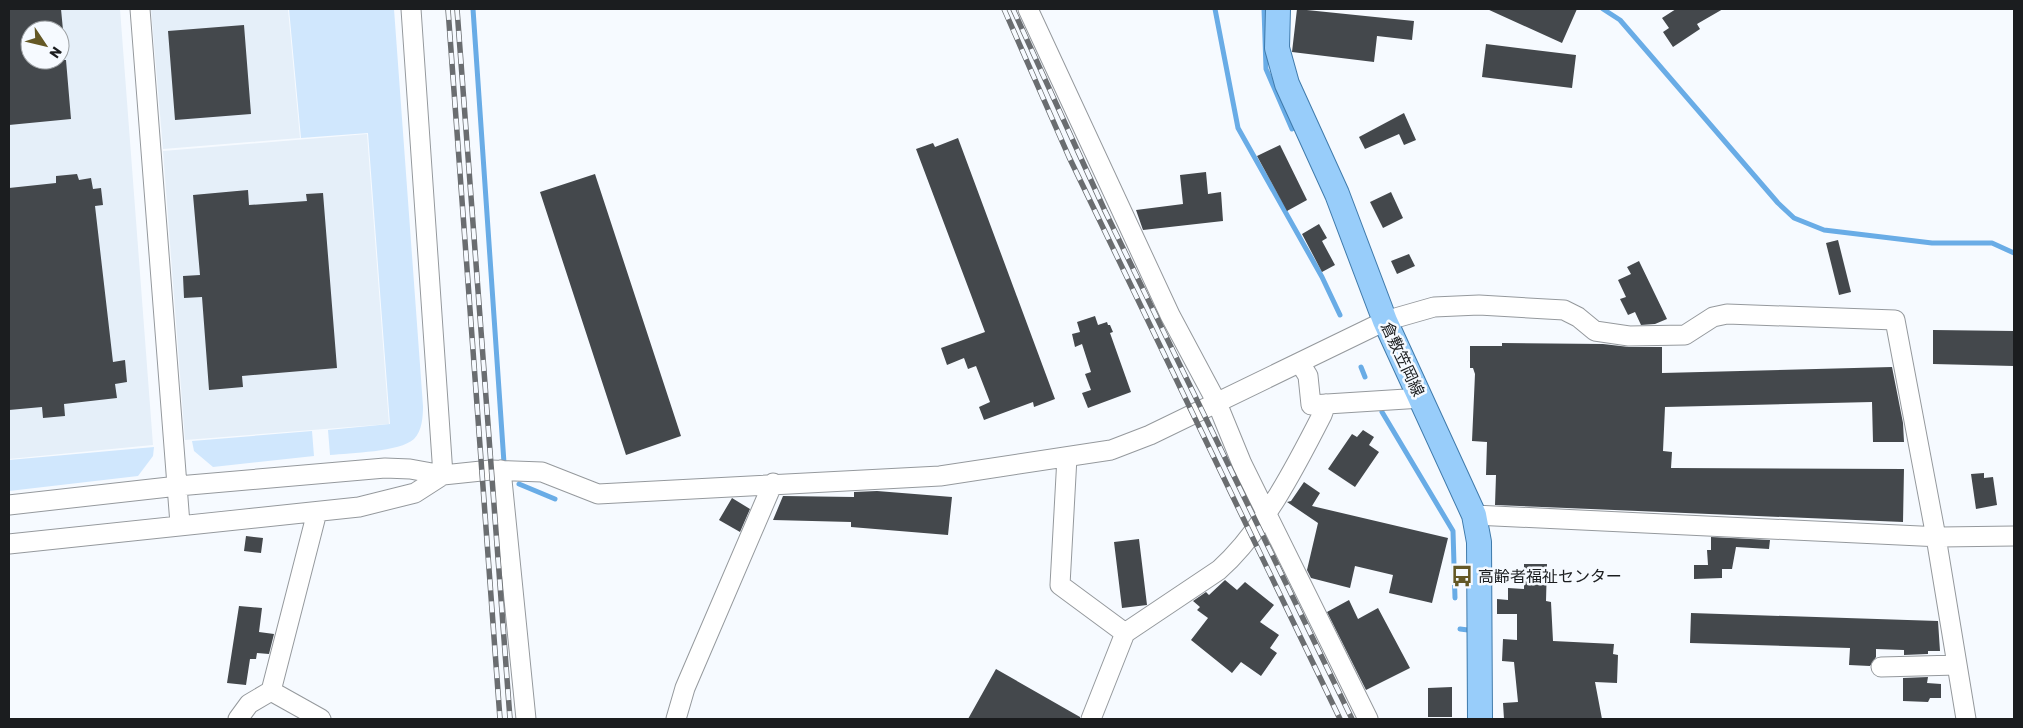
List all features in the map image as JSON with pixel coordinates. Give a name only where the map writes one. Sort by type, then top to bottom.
[{"type":"main road","name":"倉敷笠岡線","points":[[1278,9],[1277,48],[1287,84],[1337,194],[1385,322],[1422,398],[1474,515],[1479,542],[1480,719]]},
{"type":"street","points":[[140,9],[180,524]]},
{"type":"street","points":[[411,9],[443,475]]},
{"type":"street","points":[[1028,9],[1170,315],[1217,403],[1265,512],[1368,719]]},
{"type":"street","points":[[9,505],[178,486],[385,468],[410,469],[443,475],[501,470],[542,472],[598,494],[773,483],[940,476],[1111,450],[1150,435],[1385,322],[1434,307],[1510,305],[1564,310],[1578,317],[1595,331],[1629,336],[1685,335],[1713,317],[1727,314],[1895,320],[1936,537],[1966,719]]},
{"type":"street","points":[[1300,363],[1308,376],[1311,405],[1422,398]]},
{"type":"street","points":[[1091,719],[1125,633],[1226,564],[1242,546],[1304,450],[1326,404]]},
{"type":"street","points":[[1067,457],[1060,586],[1125,633]]},
{"type":"street","points":[[501,470],[526,719]]},
{"type":"street","points":[[9,544],[180,524],[317,512],[415,493],[443,475]]},
{"type":"street","points":[[676,719],[686,688],[773,483]]},
{"type":"street","points":[[238,719],[249,704],[271,691],[317,512]]},
{"type":"street","points":[[1474,515],[1936,537],[2014,536]]},
{"type":"street","points":[[1881,667],[1957,664]]},
{"type":"street","points":[[271,691],[321,719]]},
{"type":"shaded area","points":[[9,9],[120,9],[153,445],[9,459]]},
{"type":"shaded area","points":[[151,9],[288,9],[300,138],[163,149]]},
{"type":"shaded area","points":[[289,9],[394,9],[423,406],[422,424],[417,436],[398,447],[330,455],[328,430],[390,424],[368,133],[301,138]]},
{"type":"shaded area","points":[[367,134],[389,424],[185,440],[163,151]]},
{"type":"shaded area","points":[[312,431],[314,456],[213,467],[194,451],[192,441]]},
{"type":"shaded area","points":[[154,447],[153,456],[138,476],[9,491],[9,460]]},
{"type":"building","points":[[9,9],[61,9],[62,20],[20,20],[20,70],[67,70],[71,119],[9,125]]},
{"type":"building","points":[[1297,9],[1414,21],[1412,40],[1377,36],[1374,62],[1292,52]]},
{"type":"building","points":[[1487,9],[1577,9],[1562,43]]},
{"type":"building","points":[[1676,9],[1723,9],[1697,24],[1700,29],[1673,47],[1663,32],[1669,28],[1662,18]]},
{"type":"building","points":[[244,25],[251,114],[175,120],[168,31]]},
{"type":"building","points":[[1486,44],[1576,55],[1572,88],[1482,77]]},
{"type":"building","points":[[1404,113],[1416,140],[1404,145],[1399,134],[1365,149],[1359,137]]},
{"type":"building","points":[[958,138],[1055,399],[1034,407],[1033,402],[984,420],[979,407],[990,402],[976,366],[968,369],[964,358],[947,365],[941,348],[985,332],[916,149],[933,143],[935,147]]},
{"type":"building","points":[[1280,145],[1307,200],[1287,211],[1257,156]]},
{"type":"building","points":[[1206,172],[1208,194],[1221,192],[1223,221],[1143,230],[1136,210],[1183,204],[1180,175]]},
{"type":"building","points":[[77,174],[79,180],[91,178],[93,189],[101,188],[103,205],[95,206],[113,362],[125,360],[127,382],[115,384],[117,398],[64,404],[65,416],[43,418],[42,407],[9,410],[9,188],[56,183],[56,176]]},
{"type":"building","points":[[595,174],[681,436],[626,455],[540,192]]},
{"type":"building","points":[[248,190],[249,205],[307,201],[306,194],[323,193],[337,368],[242,376],[243,387],[209,390],[202,297],[184,298],[183,276],[200,275],[193,195]]},
{"type":"building","points":[[1391,192],[1403,218],[1383,228],[1370,202]]},
{"type":"building","points":[[1319,224],[1327,238],[1322,241],[1335,265],[1322,272],[1302,234]]},
{"type":"building","points":[[1838,240],[1851,292],[1839,295],[1826,243]]},
{"type":"building","points":[[1409,254],[1415,266],[1397,274],[1391,261]]},
{"type":"building","points":[[1639,261],[1667,319],[1655,324],[1641,325],[1635,312],[1628,315],[1620,299],[1626,297],[1618,280],[1631,274],[1627,267]]},
{"type":"building","points":[[1095,316],[1098,325],[1107,322],[1110,325],[1113,332],[1110,333],[1131,392],[1088,408],[1082,393],[1091,390],[1085,374],[1091,372],[1082,344],[1075,347],[1072,334],[1080,332],[1077,322]]},
{"type":"building","points":[[1933,330],[2014,331],[2014,366],[1933,364]]},
{"type":"building","points":[[1502,343],[1603,344],[1629,347],[1662,347],[1662,373],[1892,367],[1903,423],[1904,442],[1873,442],[1872,402],[1665,407],[1663,451],[1672,452],[1671,468],[1904,469],[1903,522],[1495,505],[1496,475],[1486,475],[1487,442],[1472,441],[1475,374],[1473,368],[1470,368],[1470,346],[1502,346]]},
{"type":"building","points":[[1363,430],[1374,437],[1369,445],[1379,452],[1355,487],[1328,469],[1352,434],[1357,437]]},
{"type":"building","points":[[1984,473],[1984,478],[1993,477],[1997,505],[1976,509],[1971,474]]},
{"type":"building","points":[[1304,482],[1320,493],[1312,506],[1448,538],[1432,603],[1389,593],[1393,575],[1355,566],[1350,588],[1311,578],[1307,570],[1318,523],[1287,502],[1291,501]]},
{"type":"building","points":[[877,491],[952,497],[948,535],[851,527],[851,522],[773,520],[783,496],[854,497],[854,492]]},
{"type":"building","points":[[732,498],[750,509],[740,532],[719,520]]},
{"type":"building","points":[[246,536],[263,538],[261,553],[244,551]]},
{"type":"building","points":[[1711,537],[1770,540],[1769,549],[1736,547],[1732,569],[1722,569],[1722,578],[1694,579],[1694,565],[1708,565],[1707,550],[1711,550]]},
{"type":"building","points":[[1139,539],[1147,605],[1122,608],[1114,542]]},
{"type":"building","points":[[1524,564],[1547,564],[1546,601],[1551,602],[1553,641],[1614,644],[1613,654],[1618,655],[1617,683],[1595,682],[1602,719],[1504,719],[1503,703],[1518,702],[1514,662],[1502,661],[1503,639],[1517,640],[1517,614],[1497,614],[1497,599],[1508,600],[1508,588],[1524,589]]},
{"type":"building","points":[[1225,580],[1237,590],[1245,582],[1274,605],[1260,622],[1279,635],[1270,648],[1277,653],[1261,676],[1241,662],[1232,673],[1191,640],[1208,618],[1197,610],[1200,607],[1193,601],[1206,592],[1209,595]]},
{"type":"building","points":[[1349,600],[1358,619],[1378,608],[1410,668],[1366,690],[1327,612]]},
{"type":"building","points":[[239,606],[262,608],[259,632],[274,634],[269,654],[257,653],[256,659],[250,659],[246,685],[227,683]]},
{"type":"building","points":[[1691,613],[1938,621],[1940,651],[1928,651],[1928,654],[1904,655],[1904,650],[1876,649],[1876,657],[1870,666],[1849,665],[1850,648],[1690,643]]},
{"type":"building","points":[[996,669],[1080,717],[1080,719],[968,719]]},
{"type":"building","points":[[1928,677],[1927,683],[1941,684],[1941,698],[1930,698],[1928,702],[1903,701],[1903,678]]},
{"type":"building","points":[[1452,687],[1452,717],[1428,717],[1428,688]]},
{"type":"waterway","points":[[473,9],[504,463]]},
{"type":"waterway","points":[[1215,9],[1238,128],[1322,277],[1340,315]]},
{"type":"waterway","points":[[1264,9],[1266,69],[1292,129]]},
{"type":"waterway","points":[[1603,9],[1620,20],[1778,203],[1794,218],[1824,230],[1932,243],[1992,243],[2014,253]]},
{"type":"waterway","points":[[1361,367],[1365,377]]},
{"type":"waterway","points":[[1382,412],[1453,531],[1455,598]]},
{"type":"waterway","points":[[519,484],[555,499]]},
{"type":"waterway","points":[[1460,629],[1468,630]]},
{"type":"railway","points":[[448,9],[500,719]]},
{"type":"railway","points":[[457,9],[510,719]]},
{"type":"railway","points":[[1004,9],[1069,157],[1340,719]]},
{"type":"railway","points":[[1013,9],[1105,211],[1352,719]]},
{"type":"place","name":"高齢者福祉センター","points":[[1462,576]]}]
